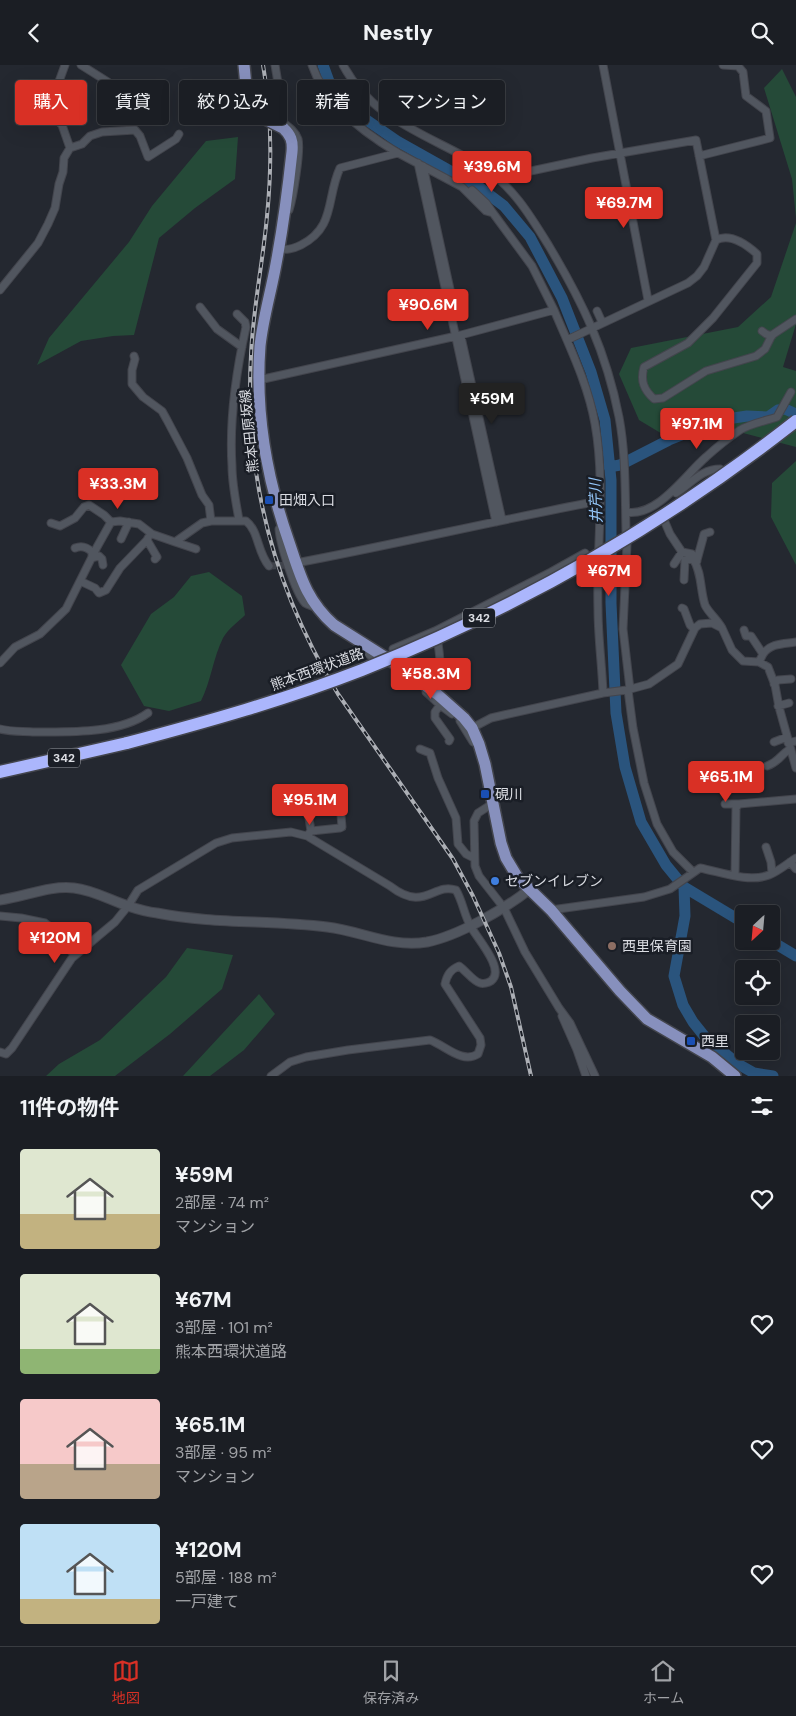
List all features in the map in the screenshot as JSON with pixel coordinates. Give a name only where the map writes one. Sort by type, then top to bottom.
[{"type":"highway","name":"熊本西環状道路","points":[[0,772],[127,743],[232,714],[293,695],[361,670],[435,639],[582,565],[646,526],[764,446],[796,421]]},
{"type":"main road","name":"熊本田原坂線","points":[[244,65],[249,104],[257,115],[283,128],[291,137],[293,143],[280,249],[263,322],[259,380],[265,458],[271,488],[305,589],[319,609],[334,625],[402,668],[461,716],[472,728],[485,764],[492,804],[506,858],[518,878],[551,909],[620,991],[647,1019],[712,1057],[735,1076]]},
{"type":"street","points":[[65,65],[53,98],[55,118],[62,125],[70,148]]},
{"type":"street","points":[[81,65],[105,80]]},
{"type":"street","points":[[275,65],[282,122],[293,130],[298,140],[293,196],[280,249],[298,246],[312,239],[319,232],[329,213],[336,176],[340,168],[398,153]]},
{"type":"street","points":[[312,65],[318,80],[342,112],[361,128],[398,153],[462,187],[486,211],[493,213]]},
{"type":"street","points":[[342,65],[362,94],[395,120],[481,166],[498,178],[518,197],[540,231],[572,285],[609,374],[619,419],[624,471],[626,531]]},
{"type":"street","points":[[603,65],[648,300]]},
{"type":"street","points":[[698,157],[770,138],[766,111],[746,96],[743,71],[738,66],[723,65]]},
{"type":"street","points":[[0,290],[38,243],[48,224],[55,208],[59,184],[64,172],[64,158],[70,148],[82,143],[90,136],[102,132],[135,130],[140,136],[148,157],[176,139],[180,134]]},
{"type":"street","points":[[498,178],[696,139],[698,157],[716,240],[704,267],[688,283],[648,300],[568,339]]},
{"type":"street","points":[[420,164],[499,521]]},
{"type":"street","points":[[472,190],[486,203],[532,266],[568,339],[586,387],[595,424],[600,463],[598,609],[603,693]]},
{"type":"street","points":[[716,240],[722,237],[731,238],[757,255],[757,263],[713,318],[688,343],[644,367],[642,382],[648,394],[654,399],[663,398],[706,371],[756,356],[765,349],[772,336],[796,319]]},
{"type":"street","points":[[200,307],[217,329],[242,347]]},
{"type":"street","points":[[259,380],[458,336],[554,310]]},
{"type":"street","points":[[597,311],[602,322]]},
{"type":"street","points":[[237,315],[245,322],[246,327],[234,393],[232,456],[239,520]]},
{"type":"street","points":[[762,331],[772,336]]},
{"type":"street","points":[[134,356],[132,383],[143,397],[157,406],[165,415],[184,451],[202,495],[209,505],[211,521]]},
{"type":"street","points":[[626,512],[641,511],[668,495],[682,483],[706,456],[742,429],[777,417],[792,392]]},
{"type":"street","points":[[668,495],[683,489],[705,471],[720,469]]},
{"type":"street","points":[[296,563],[599,501]]},
{"type":"street","points":[[654,504],[659,512]]},
{"type":"street","points":[[51,523],[60,526],[75,518],[84,507],[89,505],[112,522],[129,522],[140,525],[149,537],[158,557],[156,559]]},
{"type":"street","points":[[664,520],[682,553]]},
{"type":"street","points":[[175,542],[202,523],[211,521],[246,521],[251,525],[262,558],[268,566]]},
{"type":"street","points":[[0,663],[14,647],[40,634],[66,609],[112,522]]},
{"type":"street","points":[[121,539],[129,522]]},
{"type":"street","points":[[283,525],[279,529],[279,535],[298,591],[306,603],[319,609]]},
{"type":"street","points":[[696,561],[702,538],[704,534],[710,532]]},
{"type":"street","points":[[149,537],[175,542],[196,549]]},
{"type":"street","points":[[80,581],[95,588],[99,593],[106,591],[120,568],[149,537]]},
{"type":"street","points":[[627,544],[623,629],[633,728],[644,783],[657,824],[673,852],[690,874]]},
{"type":"street","points":[[75,548],[81,546],[88,548],[92,551],[92,558]]},
{"type":"street","points":[[393,649],[436,634],[585,553]]},
{"type":"street","points":[[682,553],[692,554],[696,561],[706,607],[718,619],[732,650],[744,661],[759,662],[768,667],[796,767]]},
{"type":"street","points":[[674,564],[682,553]]},
{"type":"street","points":[[92,558],[99,557],[102,559],[103,565]]},
{"type":"street","points":[[684,580],[685,560],[693,559],[696,561]]},
{"type":"street","points":[[682,608],[694,629]]},
{"type":"street","points":[[472,728],[484,721],[504,715],[649,684],[678,663],[694,629],[700,624],[712,623],[722,628]]},
{"type":"street","points":[[744,630],[746,636],[751,635],[763,654]]},
{"type":"street","points":[[428,688],[435,680],[441,661],[436,634]]},
{"type":"street","points":[[357,639],[361,648],[410,679],[462,723],[474,743],[478,757]]},
{"type":"street","points":[[759,662],[767,649],[773,645],[796,642]]},
{"type":"street","points":[[774,684],[778,680],[791,679]]},
{"type":"street","points":[[778,706],[789,703]]},
{"type":"street","points":[[440,705],[435,712],[435,718],[450,739],[449,741]]},
{"type":"street","points":[[0,729],[64,732],[91,730],[123,725],[139,720],[148,713]]},
{"type":"street","points":[[774,741],[788,743],[796,741]]},
{"type":"street","points":[[767,765],[776,763],[784,753],[788,743]]},
{"type":"street","points":[[420,749],[430,753],[438,778],[456,818],[458,844],[469,856],[474,858]]},
{"type":"street","points":[[725,804],[796,799]]},
{"type":"street","points":[[0,1052],[6,1054],[12,1048],[75,955],[108,928],[128,906],[138,890],[216,843],[232,838],[291,832],[309,833],[340,828],[342,827],[340,803],[338,801],[309,804],[309,833]]},
{"type":"street","points":[[492,804],[478,813],[474,821],[474,858],[479,876],[504,907],[525,952],[570,1023],[595,1076]]},
{"type":"street","points":[[735,875],[736,808],[739,804]]},
{"type":"street","points":[[271,1076],[290,1062],[306,1057],[430,1040],[442,1044],[459,1056],[467,1058],[478,1054],[481,1045],[480,1038],[445,984],[449,973],[459,966],[474,981],[480,984],[493,980],[495,975],[493,961],[470,926],[456,891],[450,888],[420,898],[402,895],[309,833]]},
{"type":"street","points":[[766,847],[772,873]]},
{"type":"street","points":[[551,909],[638,898],[670,889],[700,868],[754,878],[772,873],[793,860],[796,869]]},
{"type":"street","points":[[0,900],[59,888],[74,888],[90,891],[128,906],[185,918],[328,927],[407,945],[428,942],[470,926],[514,903],[530,889]]},
{"type":"street","points":[[0,916],[21,918],[49,925],[57,937],[75,955]]},
{"type":"street","points":[[559,1008],[577,1049],[586,1076]]},
{"type":"green space","points":[[782,69],[796,97],[796,218],[792,179],[764,88]]},
{"type":"green space","points":[[238,137],[235,179],[195,208],[159,238],[134,335],[81,341],[37,365],[49,338],[129,242],[152,206],[206,141]]},
{"type":"green space","points":[[796,223],[796,324],[783,367],[796,371],[796,447],[709,424],[669,438],[639,420],[619,374],[631,348],[738,327],[771,297]]},
{"type":"green space","points":[[796,461],[796,565],[771,517],[772,483]]},
{"type":"green space","points":[[209,572],[242,596],[245,615],[223,638],[201,701],[169,711],[144,706],[121,665],[151,614],[174,597],[191,576]]},
{"type":"green space","points":[[187,948],[233,955],[222,989],[170,1034],[115,1076],[46,1076],[59,1064],[100,1040],[166,977]]},
{"type":"green space","points":[[259,994],[275,1014],[244,1050],[210,1076],[183,1076]]},
{"type":"waterway","name":"井芹川","points":[[323,65],[331,87],[355,112],[397,141],[479,187],[504,206],[530,237],[562,298],[591,372],[605,420],[611,480],[611,603],[616,713],[625,767],[641,822],[666,865],[684,887],[685,916],[674,976],[683,1005],[705,1037],[738,1064],[754,1073],[773,1076]]},
{"type":"waterway","points":[[609,467],[620,465],[669,440],[694,430],[708,429],[727,419],[747,416],[768,417],[778,410],[785,409],[796,414]]},
{"type":"waterway","points":[[684,887],[735,918]]},
{"type":"waterway","points":[[780,946],[796,956]]},
{"type":"tunnel","points":[[269,566],[288,565]]},
{"type":"railway","points":[[263,65],[270,122],[270,178],[252,337],[250,400],[253,445],[268,531],[296,614],[338,694],[453,859],[473,896],[499,953],[511,987],[531,1076]]},
{"type":"place","name":"田畑入口","points":[[269,500]]},
{"type":"place","name":"硯川","points":[[485,794]]},
{"type":"place","name":"セブンイレブン","points":[[495,881]]},
{"type":"place","name":"西里保育園","points":[[612,946]]},
{"type":"place","name":"西里","points":[[691,1041]]}]
